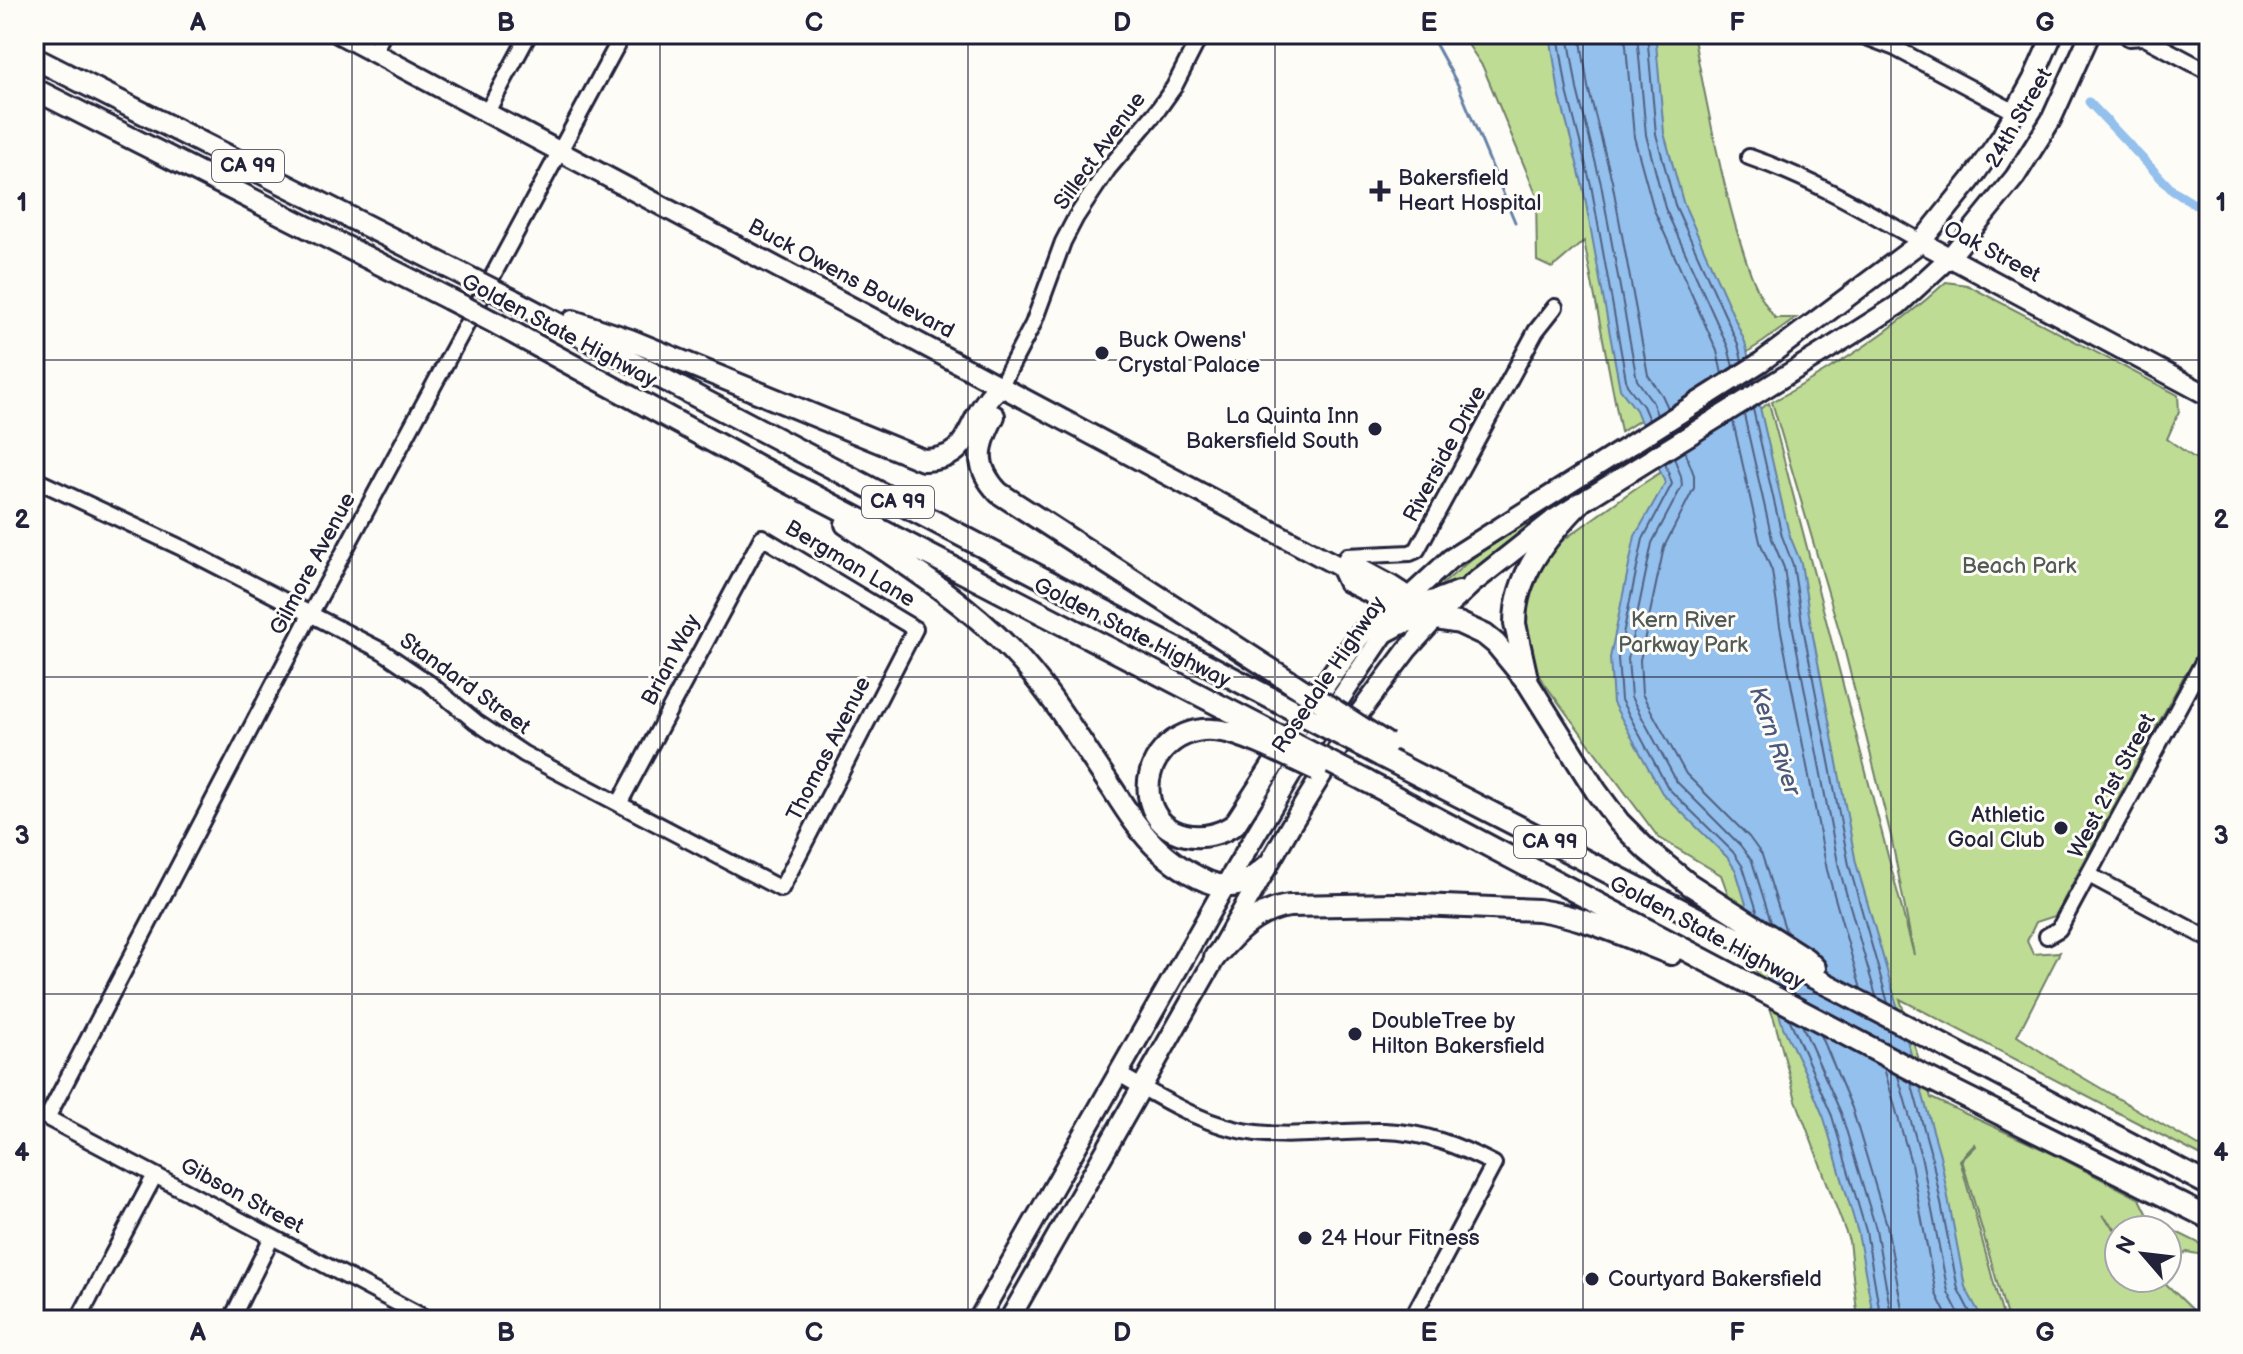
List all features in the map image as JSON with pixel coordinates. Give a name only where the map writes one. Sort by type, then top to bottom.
[{"type":"highway","name":"Golden State Highway","points":[[34,58],[511,299],[1284,705],[1384,750],[1404,766],[2209,1185]]},
{"type":"highway","name":"Golden State Highway","points":[[34,89],[497,324],[1268,738],[1478,840],[1926,1077],[2209,1218]]},
{"type":"highway","points":[[511,299],[630,340],[923,460],[945,457],[956,451],[987,399],[1001,385]]},
{"type":"highway","points":[[1001,385],[1000,406],[984,434],[980,451],[985,473],[999,493],[1295,685],[1384,750]]},
{"type":"highway","points":[[763,469],[897,558],[986,625],[1045,690],[1121,802],[1158,850],[1177,865],[1209,882],[1225,886],[1243,883],[1267,866]]},
{"type":"highway","points":[[1528,683],[1515,624],[1523,582],[1537,552],[1580,503]]},
{"type":"highway","points":[[1385,632],[1408,608]]},
{"type":"highway","points":[[1268,738],[1211,730],[1196,731],[1175,739],[1159,754],[1150,773],[1153,808],[1171,828],[1188,836],[1208,837],[1226,831],[1235,824],[1326,683],[1373,621],[1408,608],[1435,619],[1459,623],[1496,644],[1528,683],[1619,822],[1646,849],[1689,884],[1806,959],[1834,988]]},
{"type":"highway","points":[[1215,957],[1244,925],[1277,908],[1396,904],[1538,910],[1582,919],[1743,979]]},
{"type":"main road","name":"Buck Owens Boulevard","points":[[339,34],[1340,567],[1347,582],[1408,608]]},
{"type":"main road","name":"24th Street","points":[[1921,242],[1971,180],[2015,112],[2053,34]]},
{"type":"main road","name":"24th Street","points":[[1950,257],[2037,145],[2090,34]]},
{"type":"main road","name":"Oak Street","points":[[1921,242],[2209,396]]},
{"type":"main road","name":"Rosedale Highway","points":[[1408,608],[1450,559],[1761,362],[1921,242]]},
{"type":"main road","points":[[1009,1320],[1267,866],[1361,711],[1407,650],[1472,584],[1518,547],[1625,474],[1898,305],[1950,257]]},
{"type":"main road","points":[[1407,650],[1408,608],[1472,584]]},
{"type":"main road","name":"Rosedale Highway","points":[[978,1320],[1225,886],[1309,745],[1385,632]]},
{"type":"street","points":[[374,52],[383,34]]},
{"type":"street","points":[[487,112],[529,34]]},
{"type":"street","name":"Gilmore Avenue","points":[[40,1114],[623,34]]},
{"type":"street","name":"Sillect Avenue","points":[[1001,385],[1033,324],[1063,242],[1076,217],[1108,169],[1174,87],[1201,34]]},
{"type":"street","points":[[1858,34],[1895,48],[2015,112]]},
{"type":"street","points":[[2129,38],[2143,37],[2209,72]]},
{"type":"street","name":"Oak Street","points":[[1749,157],[1827,189],[1921,242]]},
{"type":"street","name":"Riverside Drive","points":[[1340,567],[1347,556],[1417,550],[1536,331],[1555,307]]},
{"type":"street","name":"Standard Street","points":[[34,479],[311,613],[406,666],[511,746],[781,889]]},
{"type":"street","name":"Bergman Lane","points":[[762,537],[915,629]]},
{"type":"street","name":"Brian Way","points":[[619,804],[762,537]]},
{"type":"street","name":"Thomas Avenue","points":[[781,889],[915,629]]},
{"type":"street","name":"West 21st Street","points":[[2047,936],[2059,929],[2209,651]]},
{"type":"street","points":[[2089,875],[2209,939]]},
{"type":"street","points":[[1117,1073],[1191,1114],[1234,1129],[1276,1135],[1405,1133],[1447,1142],[1494,1164],[1411,1320]]},
{"type":"street","name":"Gibson Street","points":[[40,1114],[429,1320]]},
{"type":"street","points":[[78,1320],[155,1175]]},
{"type":"street","points":[[231,1320],[272,1237]]},
{"type":"green space","points":[[1461,34],[1693,34],[1724,180],[1751,275],[1775,318],[1796,318],[1621,432],[1584,241],[1552,268],[1537,261],[1536,194],[1483,67]]},
{"type":"green space","points":[[1946,282],[1967,285],[2178,395],[2179,412],[2167,439],[2209,468],[2209,634],[2055,916],[2036,922],[2027,941],[2033,954],[2060,952],[2017,1036],[2209,1152],[2209,1160],[1900,999],[1931,1098],[2053,1154],[2140,1199],[2148,1214],[2102,1215],[2103,1294],[2176,1294],[2194,1311],[2195,1320],[2008,1320],[1962,1160],[1975,1144],[1960,1160],[2004,1320],[1858,1320],[1849,1241],[1796,1100],[1774,1019],[1721,875],[1658,837],[1533,668],[1525,607],[1551,549],[1633,490],[1769,403],[1914,955],[1891,836],[1842,640],[1772,402],[1863,347]]},
{"type":"green space","points":[[1602,473],[1604,475],[1526,527],[1454,585],[1440,592],[1438,588],[1475,556]]},
{"type":"green space","points":[[2183,1235],[2209,1248],[2209,1256],[2187,1252],[2183,1254]]},
{"type":"water","name":"Kern River","points":[[1550,34],[1654,34],[1664,133],[1683,202],[1745,342],[1789,534],[1801,563],[1856,863],[1940,1155],[1965,1287],[1983,1320],[1874,1320],[1858,1233],[1824,1118],[1783,1027],[1736,871],[1727,857],[1662,793],[1613,703],[1610,658],[1635,536],[1665,483],[1636,410],[1620,389],[1583,187],[1559,93]]},
{"type":"waterway","points":[[1430,34],[1458,85],[1515,222]]},
{"type":"waterway","points":[[2089,102],[2173,191],[2209,213]]},
{"type":"place","name":"Bakersfield Heart Hospital","points":[[1380,191]]},
{"type":"place","name":"Buck Owens' Crystal Palace","points":[[1102,353]]},
{"type":"place","name":"La Quinta Inn Bakersfield South","points":[[1375,429]]},
{"type":"place","name":"Athletic Goal Club","points":[[2061,828]]},
{"type":"place","name":"DoubleTree by Hilton Bakersfield","points":[[1355,1034]]},
{"type":"place","name":"24 Hour Fitness","points":[[1305,1238]]},
{"type":"place","name":"Courtyard Bakersfield","points":[[1592,1279]]},
{"type":"park label","name":"Beach Park","points":[[2019,566]]},
{"type":"park label","name":"Kern River Parkway Park","points":[[1683,632]]}]
